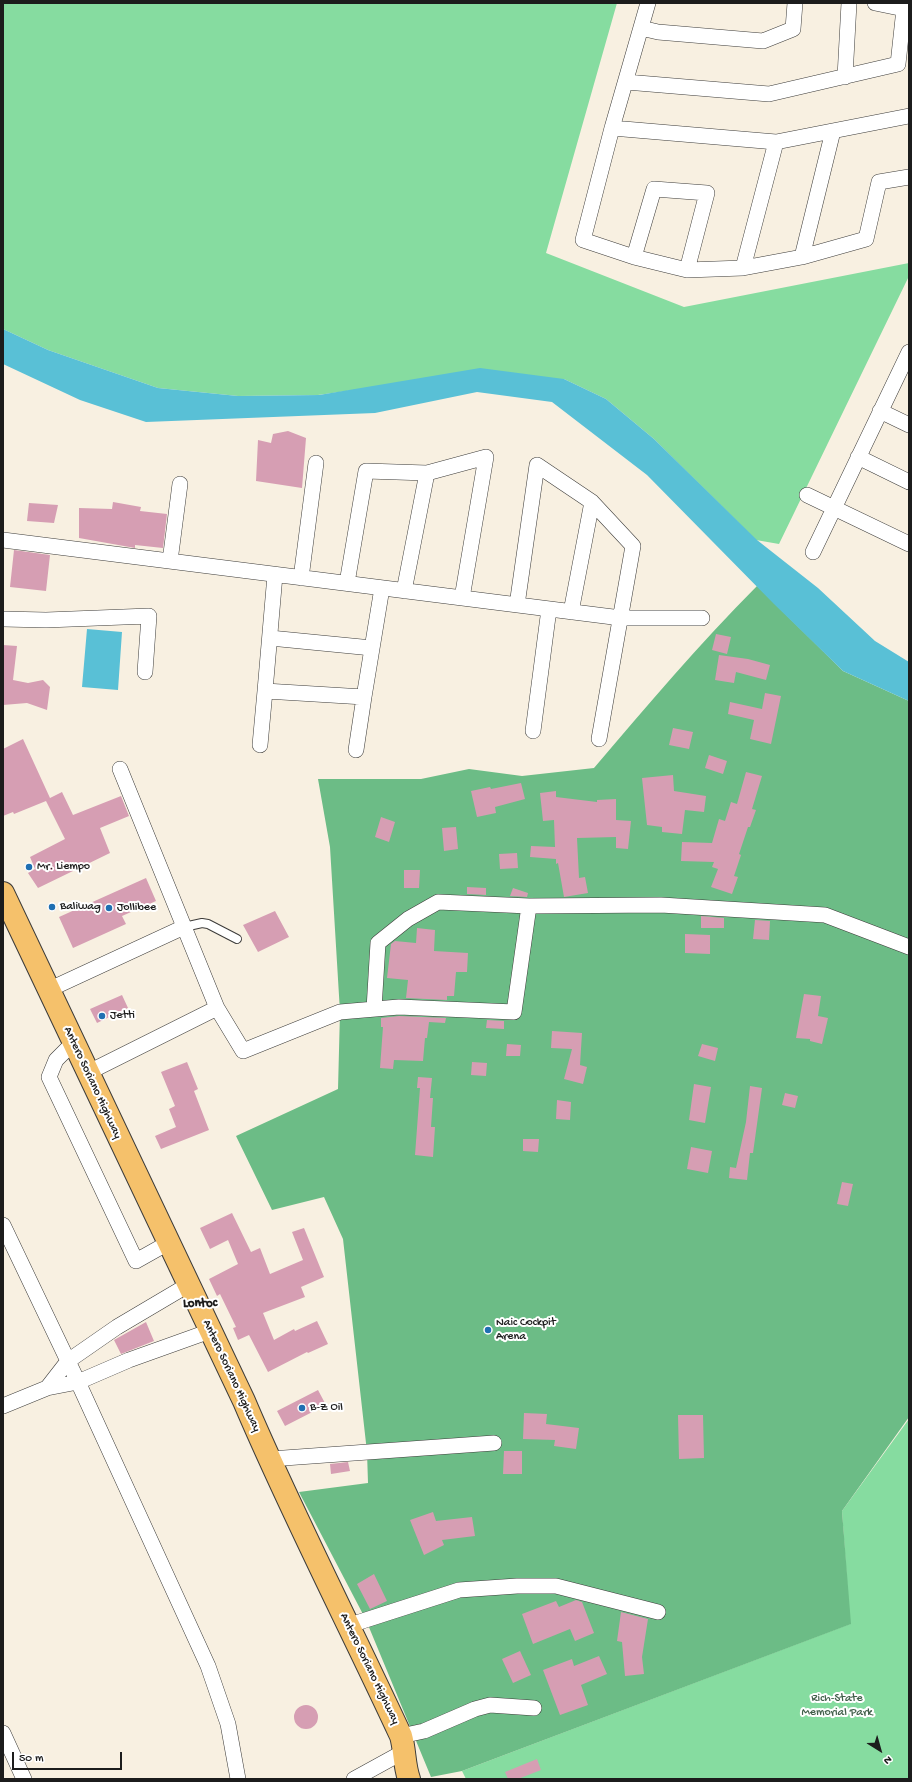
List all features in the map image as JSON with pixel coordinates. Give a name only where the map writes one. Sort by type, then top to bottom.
[{"type":"main road","name":"Antero Soriano Highway","points":[[3,893],[87,1073],[244,1401],[403,1744],[419,1764],[424,1779]]},
{"type":"main road","name":"Antero Soriano Highway","points":[[403,1744],[406,1770],[409,1779]]},
{"type":"street","points":[[648,3],[612,128],[583,240],[634,257],[687,270],[743,268],[802,257],[866,239],[879,182],[909,177]]},
{"type":"street","points":[[641,28],[658,32],[763,41],[793,29],[795,3]]},
{"type":"street","points":[[845,77],[849,3]]},
{"type":"street","points":[[626,82],[769,94],[898,64],[907,10],[875,3]]},
{"type":"street","points":[[612,128],[776,142],[909,116]]},
{"type":"street","points":[[802,257],[833,131]]},
{"type":"street","points":[[743,268],[776,142]]},
{"type":"street","points":[[634,257],[654,189],[707,193],[687,270]]},
{"type":"street","points":[[812,552],[880,411],[907,360]]},
{"type":"street","points":[[880,411],[909,425]]},
{"type":"street","points":[[347,583],[366,471],[426,473],[486,457],[462,598]]},
{"type":"street","points":[[858,457],[909,482]]},
{"type":"street","points":[[301,578],[316,462]]},
{"type":"street","points":[[517,605],[537,465],[592,502],[634,546],[599,739]]},
{"type":"street","points":[[404,591],[426,473]]},
{"type":"street","points":[[170,561],[180,484]]},
{"type":"street","points":[[807,495],[909,544]]},
{"type":"street","points":[[571,612],[592,502]]},
{"type":"street","points":[[3,540],[621,618],[702,618]]},
{"type":"street","points":[[260,745],[275,575]]},
{"type":"street","points":[[356,750],[382,588]]},
{"type":"street","points":[[533,731],[549,609]]},
{"type":"street","points":[[3,619],[46,620],[149,616],[145,672]]},
{"type":"street","points":[[270,638],[372,648]]},
{"type":"street","points":[[265,691],[364,697]]},
{"type":"street","points":[[120,770],[217,1008],[243,1052],[340,1012],[399,1007],[514,1012],[529,906]]},
{"type":"street","points":[[374,1009],[378,943],[408,919],[438,902],[529,906],[661,904],[825,915],[909,947]]},
{"type":"street","points":[[48,990],[184,927]]},
{"type":"street","points":[[87,1073],[217,1008]]},
{"type":"street","points":[[73,1043],[56,1060],[49,1077],[136,1261],[168,1243]]},
{"type":"street","points":[[3,1225],[78,1382],[208,1666],[228,1724],[238,1779]]},
{"type":"street","points":[[47,1388],[68,1361],[117,1327],[188,1285]]},
{"type":"street","points":[[3,1406],[47,1388],[78,1382],[129,1360],[210,1331]]},
{"type":"street","points":[[270,1459],[494,1443]]},
{"type":"street","points":[[347,1626],[459,1590],[517,1586],[556,1586],[658,1612]]},
{"type":"street","points":[[354,1779],[403,1744],[424,1732],[475,1709],[490,1705],[534,1708]]},
{"type":"street","points":[[3,1733],[24,1779]]},
{"type":"lane","points":[[184,927],[202,923],[208,924],[237,939]]},
{"type":"green space","points":[[3,3],[617,3],[546,253],[684,307],[909,263],[909,276],[779,544],[756,540],[654,439],[606,399],[564,379],[375,387],[318,395],[238,396],[158,388],[48,350],[3,329]]},
{"type":"green space","points":[[757,586],[843,671],[909,701],[909,1417],[842,1511],[851,1624],[462,1771],[431,1777],[366,1620],[299,1492],[368,1483],[367,1452],[343,1239],[324,1197],[272,1210],[236,1136],[338,1089],[340,1012],[330,847],[318,779],[421,779],[469,769],[522,776],[594,768],[694,653]]},
{"type":"green space","name":"Rich-State Memorial Park","points":[[909,1419],[909,1779],[466,1779],[462,1771],[850,1624],[842,1511]]},
{"type":"water","points":[[3,329],[48,350],[158,388],[238,396],[319,395],[480,368],[564,379],[606,399],[654,439],[757,540],[818,588],[875,641],[909,662],[909,701],[843,671],[774,604],[647,475],[552,402],[477,392],[375,413],[146,422],[80,400],[3,364]]},
{"type":"water","points":[[87,629],[122,632],[118,690],[82,687]]},
{"type":"building","points":[[288,431],[306,438],[302,488],[256,481],[258,440],[271,443],[273,434]]},
{"type":"building","points":[[113,502],[141,507],[140,511],[167,514],[163,548],[135,545],[135,548],[79,538],[79,508],[112,509]]},
{"type":"building","points":[[29,503],[58,505],[54,523],[27,521]]},
{"type":"building","points":[[14,550],[50,555],[46,591],[10,587]]},
{"type":"building","points":[[716,634],[731,637],[727,654],[712,650]]},
{"type":"building","points":[[3,645],[17,646],[13,680],[28,683],[43,680],[50,687],[47,710],[27,703],[3,705]]},
{"type":"building","points":[[719,655],[748,659],[770,665],[766,680],[736,672],[734,683],[715,680]]},
{"type":"building","points":[[765,693],[781,696],[771,744],[750,739],[754,720],[728,714],[730,702],[762,709]]},
{"type":"building","points":[[673,728],[693,732],[689,749],[669,745]]},
{"type":"building","points":[[23,739],[50,798],[62,792],[73,815],[121,796],[129,816],[100,828],[110,853],[38,888],[28,873],[35,869],[30,857],[65,839],[46,801],[14,814],[13,812],[3,816],[3,749]]},
{"type":"building","points":[[709,755],[727,761],[723,774],[705,768]]},
{"type":"building","points":[[746,772],[762,776],[752,809],[756,810],[750,827],[748,827],[739,854],[741,855],[734,876],[738,877],[732,894],[711,887],[718,869],[712,867],[714,862],[681,861],[682,842],[712,843],[719,819],[725,821],[731,802],[737,804]]},
{"type":"building","points":[[673,775],[674,791],[706,796],[704,812],[685,810],[682,834],[662,832],[662,827],[647,825],[642,778]]},
{"type":"building","points":[[521,783],[525,799],[495,807],[496,813],[477,817],[471,791]]},
{"type":"building","points":[[556,791],[556,797],[597,802],[597,800],[616,799],[616,820],[631,821],[628,849],[616,848],[616,837],[577,838],[579,878],[585,877],[588,893],[564,897],[556,859],[530,857],[531,846],[555,847],[554,820],[543,821],[540,793]]},
{"type":"building","points":[[381,817],[395,822],[389,842],[375,837]]},
{"type":"building","points":[[456,827],[458,849],[444,851],[442,828]]},
{"type":"building","points":[[517,853],[518,868],[500,869],[499,854]]},
{"type":"building","points":[[404,870],[420,870],[419,888],[404,888]]},
{"type":"building","name":"Jollibee","points":[[146,878],[156,901],[122,916],[126,924],[73,948],[59,917]]},
{"type":"building","points":[[467,887],[486,888],[486,895],[467,894]]},
{"type":"building","points":[[513,888],[528,893],[527,897],[510,896]]},
{"type":"building","points":[[275,911],[289,937],[258,952],[243,925]]},
{"type":"building","points":[[701,916],[724,918],[724,928],[701,928]]},
{"type":"building","points":[[755,920],[770,921],[769,940],[753,939]]},
{"type":"building","points":[[417,928],[435,930],[434,951],[468,953],[467,972],[456,972],[454,996],[447,996],[447,1000],[406,998],[408,980],[387,978],[391,944],[395,941],[416,943]]},
{"type":"building","points":[[685,934],[710,935],[710,954],[685,953]]},
{"type":"building","points":[[804,994],[821,996],[818,1016],[828,1018],[822,1044],[810,1041],[810,1039],[796,1038]]},
{"type":"building","name":"Jetti","points":[[122,995],[128,1008],[97,1023],[90,1009]]},
{"type":"building","points":[[399,1016],[446,1018],[445,1023],[429,1022],[427,1038],[425,1038],[423,1061],[394,1060],[393,1069],[380,1068],[383,1027],[381,1027],[381,1018]]},
{"type":"building","points":[[487,1020],[504,1021],[504,1029],[486,1028]]},
{"type":"building","points":[[552,1031],[582,1033],[580,1065],[587,1067],[583,1084],[564,1079],[572,1049],[551,1048]]},
{"type":"building","points":[[507,1044],[521,1045],[520,1056],[506,1056]]},
{"type":"building","points":[[702,1044],[718,1048],[715,1061],[698,1056]]},
{"type":"building","points":[[187,1062],[198,1089],[194,1091],[209,1130],[161,1149],[155,1136],[176,1127],[169,1109],[175,1106],[161,1072]]},
{"type":"building","points":[[472,1062],[487,1063],[486,1076],[471,1075]]},
{"type":"building","points":[[418,1077],[432,1078],[430,1098],[433,1098],[431,1127],[435,1127],[433,1157],[415,1155],[420,1088],[417,1088]]},
{"type":"building","points":[[694,1084],[711,1087],[705,1123],[689,1120]]},
{"type":"building","points":[[750,1086],[762,1088],[753,1153],[750,1153],[747,1180],[729,1178],[730,1167],[736,1168],[746,1122]]},
{"type":"building","points":[[785,1093],[798,1096],[795,1108],[782,1105]]},
{"type":"building","points":[[557,1100],[571,1102],[570,1120],[556,1119]]},
{"type":"building","points":[[523,1139],[539,1139],[538,1152],[523,1151]]},
{"type":"building","points":[[691,1147],[712,1151],[708,1173],[687,1169]]},
{"type":"building","points":[[842,1182],[853,1184],[848,1206],[837,1204]]},
{"type":"building","points":[[232,1213],[251,1252],[260,1248],[270,1274],[303,1260],[292,1232],[304,1228],[324,1277],[301,1287],[305,1297],[263,1313],[274,1340],[294,1329],[295,1331],[317,1321],[328,1344],[308,1353],[307,1352],[268,1372],[249,1335],[238,1340],[233,1328],[236,1327],[220,1294],[217,1296],[209,1279],[238,1264],[228,1240],[210,1249],[200,1228]]},
{"type":"building","points":[[146,1322],[154,1341],[121,1354],[114,1340]]},
{"type":"building","name":"B-Z Oil","points":[[318,1390],[326,1405],[285,1426],[277,1411]]},
{"type":"building","points":[[524,1413],[547,1414],[546,1424],[579,1428],[576,1449],[554,1446],[555,1440],[523,1439]]},
{"type":"building","points":[[678,1415],[703,1415],[704,1458],[679,1459]]},
{"type":"building","points":[[504,1451],[522,1451],[522,1474],[503,1474]]},
{"type":"building","points":[[348,1462],[350,1471],[331,1474],[330,1464]]},
{"type":"building","points":[[433,1512],[436,1521],[472,1517],[475,1536],[442,1540],[444,1545],[424,1555],[410,1520]]},
{"type":"building","points":[[374,1574],[387,1601],[370,1609],[357,1584]]},
{"type":"building","points":[[576,1600],[582,1602],[594,1633],[575,1641],[570,1629],[533,1644],[522,1614],[556,1601],[559,1607]]},
{"type":"building","points":[[621,1612],[648,1619],[642,1657],[644,1674],[625,1676],[622,1642],[617,1641]]},
{"type":"building","points":[[520,1651],[531,1675],[513,1683],[502,1659]]},
{"type":"building","points":[[599,1656],[607,1674],[581,1685],[588,1705],[560,1715],[543,1670],[572,1659],[574,1666]]},
{"type":"building","points":[[306,1705],[315,1708],[318,1717],[315,1726],[306,1729],[297,1726],[294,1717],[297,1708]]},
{"type":"building","points":[[537,1759],[541,1770],[518,1779],[508,1779],[505,1772]]},
{"type":"place","name":"Mr. Liempo","points":[[29,867]]},
{"type":"place","name":"Baliwag","points":[[52,907]]},
{"type":"place","name":"Jollibee","points":[[109,908]]},
{"type":"place","name":"Jetti","points":[[102,1016]]},
{"type":"place","name":"Naic Cockpit Arena","points":[[488,1330]]},
{"type":"place","name":"B-Z Oil","points":[[302,1408]]},
{"type":"district","name":"Lontoc","points":[[200,1304]]}]
